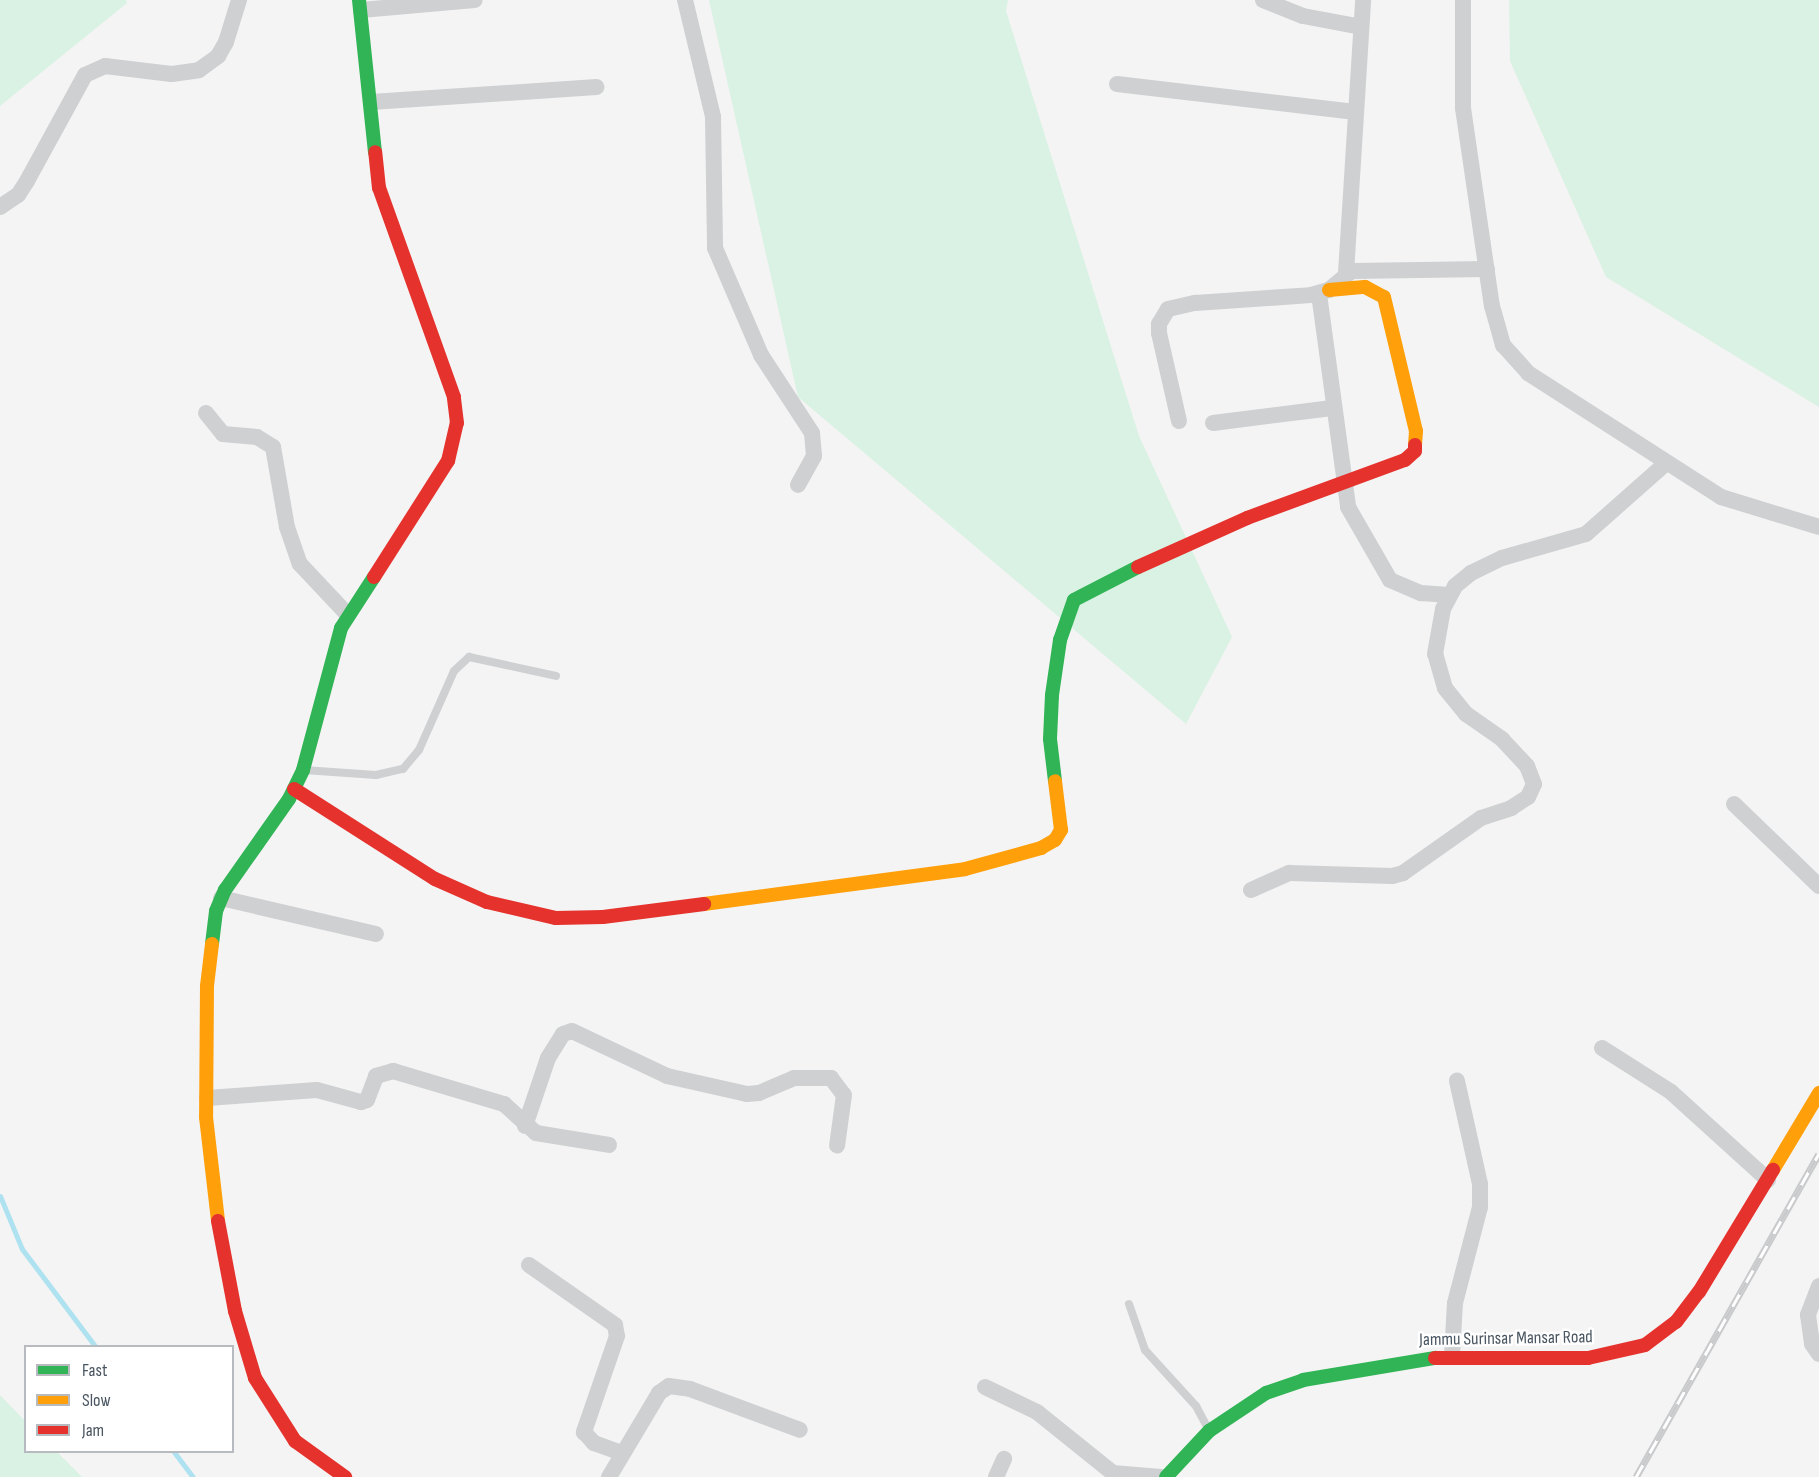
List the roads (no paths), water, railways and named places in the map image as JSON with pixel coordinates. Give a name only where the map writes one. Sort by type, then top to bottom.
[{"type":"street","points":[[0,207],[18,195],[85,75],[105,66],[172,74],[200,70],[222,49],[235,21],[239,0]]},
{"type":"street","points":[[345,1477],[295,1442],[269,1406],[255,1378],[234,1311],[215,1204],[207,1098],[207,986],[212,929],[221,898],[294,789],[303,770],[333,647],[347,614],[448,461],[457,423],[454,398],[440,356],[384,207],[360,5],[475,0]]},
{"type":"street","points":[[685,0],[713,117],[715,248],[761,355],[812,434],[816,447],[798,485]]},
{"type":"street","points":[[1263,0],[1303,15],[1360,27]]},
{"type":"street","points":[[1346,273],[1363,0]]},
{"type":"street","points":[[1463,0],[1463,108],[1487,269],[1503,345],[1516,363],[1665,464],[1721,497],[1819,527]]},
{"type":"street","points":[[1117,84],[1355,112]]},
{"type":"street","points":[[371,102],[597,87]]},
{"type":"street","points":[[1324,292],[1346,273],[1487,269]]},
{"type":"street","points":[[294,789],[435,879],[487,902],[556,918],[592,918],[996,863],[1041,848],[1055,840],[1061,830],[1050,740],[1052,695],[1060,640],[1074,600],[1084,592],[1247,518],[1405,460],[1417,446],[1384,297],[1365,287],[1196,303],[1168,309],[1159,324],[1159,333],[1179,421]]},
{"type":"street","points":[[1324,292],[1332,408],[1342,482],[1354,520],[1390,580],[1420,593],[1449,595]]},
{"type":"street","points":[[1213,423],[1332,408]]},
{"type":"street","points":[[206,413],[223,434],[257,437],[273,447],[287,527],[300,564],[347,614]]},
{"type":"street","points":[[1251,890],[1289,873],[1392,876],[1403,873],[1481,818],[1511,808],[1528,797],[1534,784],[1527,766],[1502,739],[1454,701],[1437,668],[1438,626],[1449,595],[1471,573],[1502,558],[1579,538],[1665,464]]},
{"type":"street","points":[[1734,804],[1819,886]]},
{"type":"street","points":[[221,898],[376,934]]},
{"type":"street","points":[[525,1126],[548,1058],[563,1034],[572,1031],[667,1076],[747,1094],[759,1093],[795,1078],[831,1078],[844,1095],[837,1146]]},
{"type":"street","points":[[1602,1048],[1671,1092],[1768,1180]]},
{"type":"street","points":[[207,1098],[317,1090],[364,1102],[376,1076],[387,1071],[493,1099],[513,1110],[525,1126],[536,1133],[609,1145]]},
{"type":"street","points":[[1452,1356],[1455,1303],[1480,1207],[1478,1173],[1457,1081]]},
{"type":"street","name":"Jammu Surinsar Mansar Road","points":[[1163,1477],[1209,1431],[1266,1394],[1303,1380],[1347,1369],[1452,1356],[1588,1358],[1644,1345],[1676,1322],[1700,1292],[1819,1095]]},
{"type":"street","points":[[529,1265],[615,1325],[617,1336],[584,1432],[594,1443],[622,1453]]},
{"type":"street","points":[[1819,1286],[1808,1316],[1812,1344],[1819,1354]]},
{"type":"street","points":[[609,1477],[659,1393],[669,1386],[690,1389],[800,1430]]},
{"type":"street","points":[[985,1387],[1037,1412],[1113,1473],[1163,1477]]},
{"type":"street","points":[[996,1477],[1004,1459]]},
{"type":"lane","points":[[303,770],[376,775],[403,769],[427,732],[453,671],[469,657],[556,676]]},
{"type":"lane","points":[[1129,1304],[1146,1350],[1196,1406],[1209,1431]]},
{"type":"waterway","points":[[0,1196],[22,1249],[94,1345]]},
{"type":"waterway","points":[[175,1453],[193,1477]]},
{"type":"railway","points":[[1636,1477],[1819,1154]]}]
